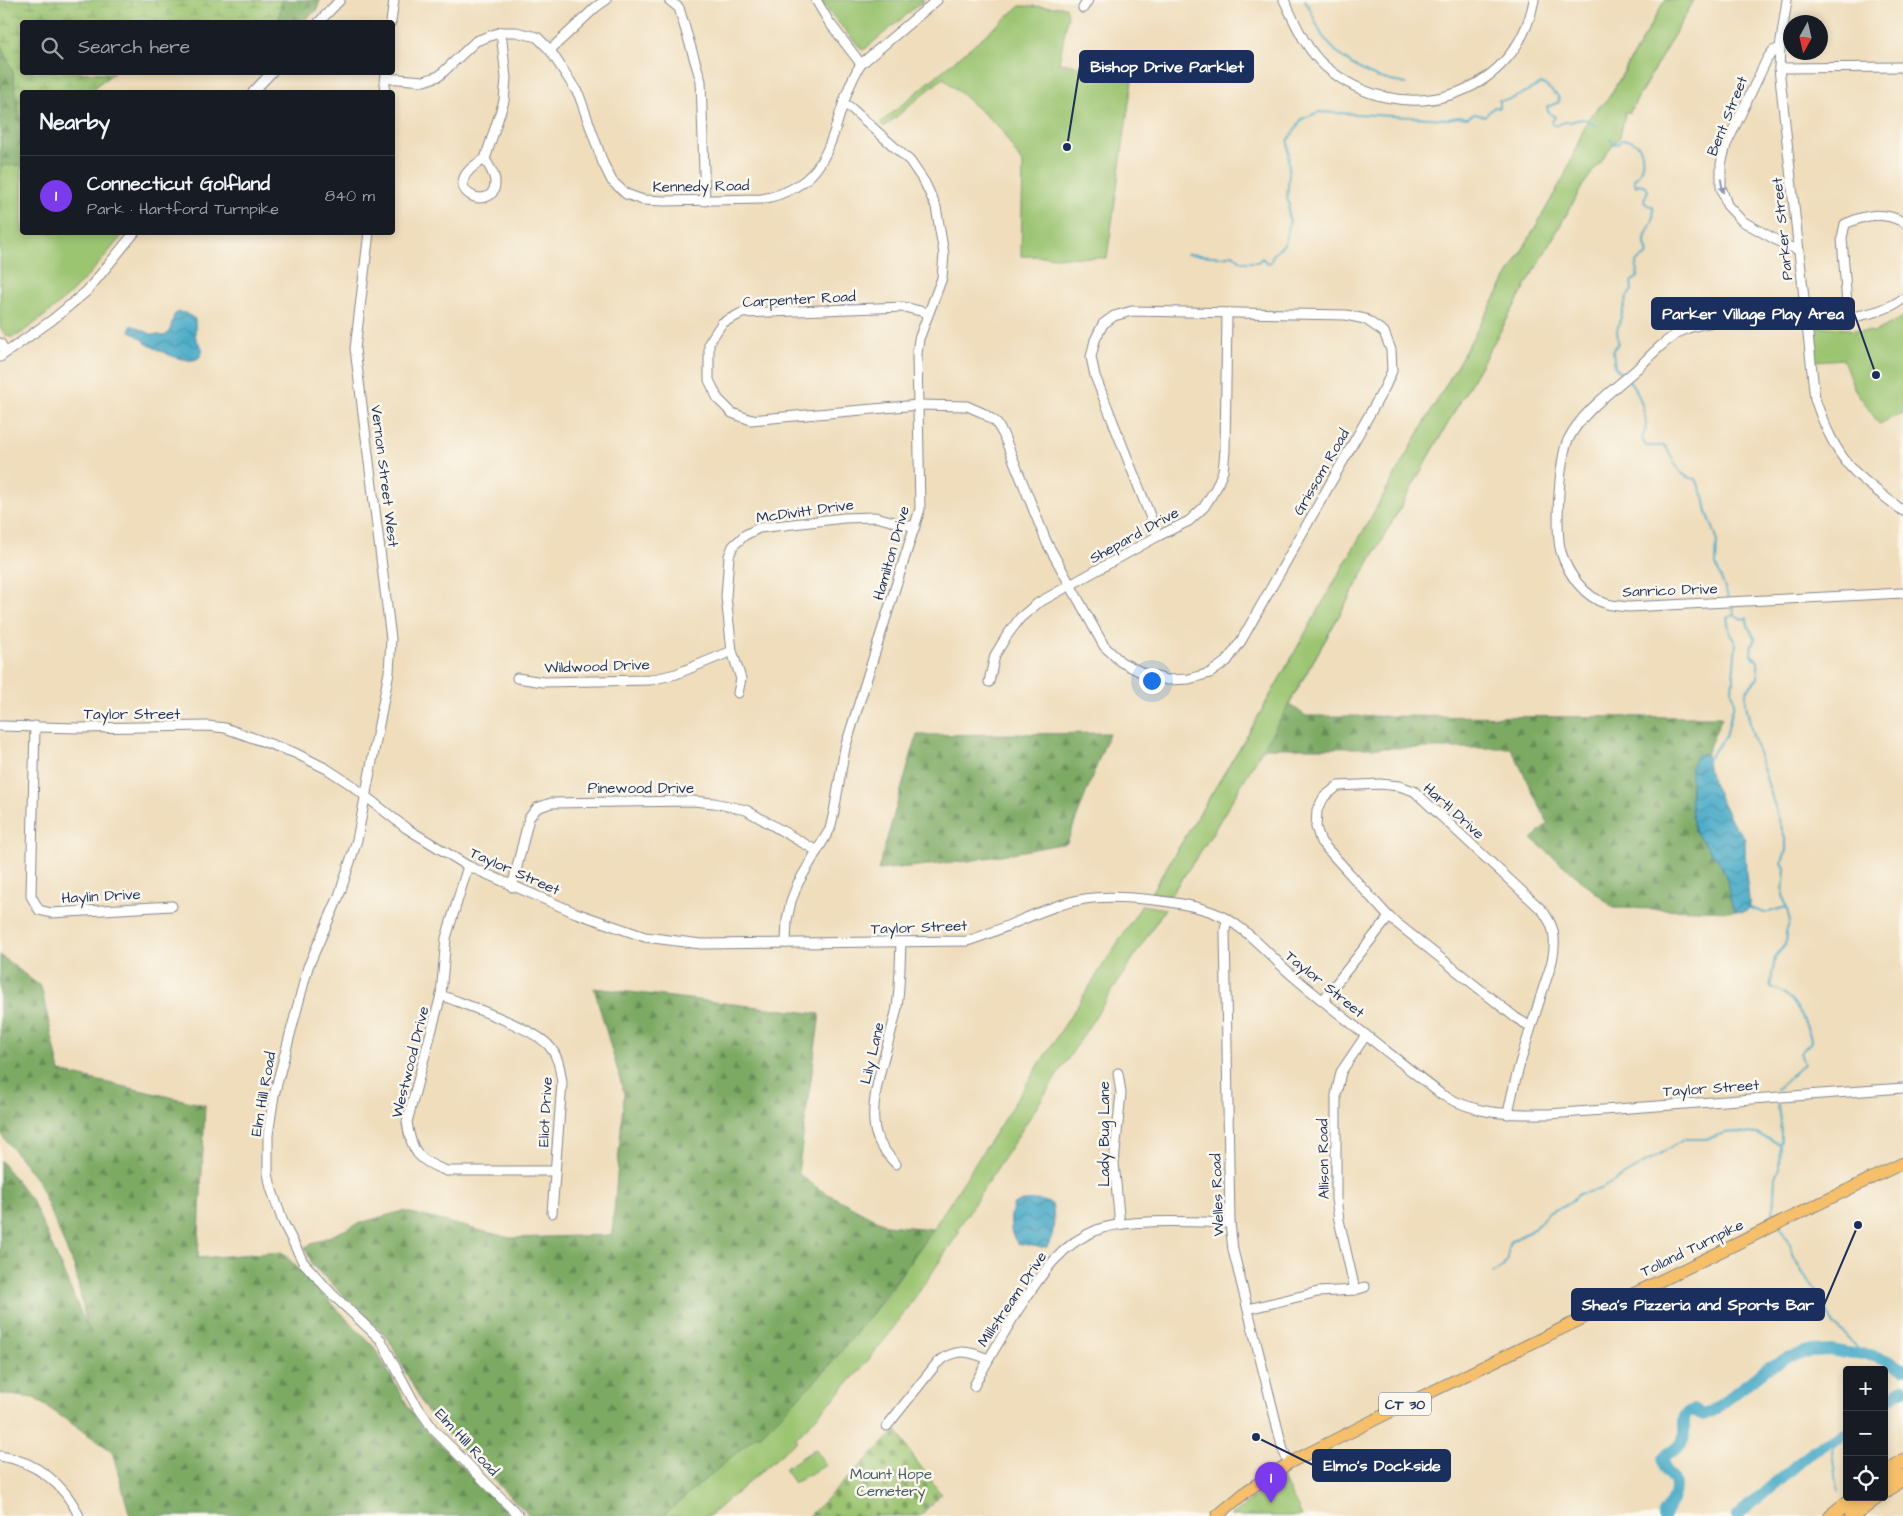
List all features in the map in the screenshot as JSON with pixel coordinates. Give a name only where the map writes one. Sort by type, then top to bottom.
[{"type":"highway","points":[[1888,1473],[1903,1461]]},
{"type":"highway","points":[[1888,1489],[1903,1478]]},
{"type":"highway","points":[[1831,1516],[1851,1501]]},
{"type":"highway","points":[[1852,1516],[1872,1501]]},
{"type":"main road","name":"Tolland Turnpike","points":[[1289,1463],[1494,1361],[1903,1163]]},
{"type":"main road","name":"CT 30","points":[[1217,1516],[1248,1490],[1289,1463]]},
{"type":"street","points":[[321,20],[340,0]]},
{"type":"street","points":[[391,20],[394,0]]},
{"type":"street","points":[[550,50],[606,0]]},
{"type":"street","points":[[669,0],[679,8],[701,81],[705,201]]},
{"type":"street","points":[[816,0],[829,22],[861,64]]},
{"type":"street","name":"Kennedy Road","points":[[386,75],[424,81],[439,76],[476,41],[500,32],[516,32],[537,37],[550,50],[579,95],[603,163],[612,182],[626,194],[642,200],[705,201],[762,199],[776,196],[794,188],[810,176],[824,158],[853,76],[861,64],[938,0]]},
{"type":"street","points":[[1284,0],[1312,51],[1325,66],[1356,88],[1380,97],[1409,101],[1440,98],[1461,92],[1484,79],[1514,50],[1524,32],[1534,0]]},
{"type":"street","name":"Parker Street","points":[[1788,0],[1780,48],[1780,68],[1815,399],[1825,427],[1839,452],[1854,471],[1903,511]]},
{"type":"street","points":[[486,159],[496,184],[493,192],[481,198],[472,197],[465,192],[463,182],[466,173],[486,159],[504,101],[506,78],[500,32]]},
{"type":"street","name":"Bent Street","points":[[1780,48],[1770,54],[1726,145],[1721,164],[1720,180],[1728,205],[1737,217],[1787,246],[1799,250]]},
{"type":"street","points":[[1780,68],[1903,67]]},
{"type":"street","points":[[255,90],[269,75]]},
{"type":"street","points":[[384,90],[386,75]]},
{"type":"street","name":"Hamilton Drive","points":[[786,943],[790,901],[798,883],[830,829],[845,748],[920,509],[918,346],[928,313],[942,278],[944,254],[936,207],[925,183],[910,161],[851,108],[844,104]]},
{"type":"street","points":[[1848,317],[1842,238],[1845,224],[1862,216],[1879,215],[1903,222]]},
{"type":"street","points":[[0,343],[3,354],[59,315],[87,291],[132,235]]},
{"type":"street","name":"Vernon Street West","points":[[369,235],[355,349],[391,638],[389,672],[379,722]]},
{"type":"street","name":"Sanrico Drive","points":[[1903,299],[1893,306],[1871,314],[1848,317],[1796,317],[1707,324],[1683,330],[1666,341],[1579,423],[1569,439],[1560,472],[1559,528],[1560,547],[1565,564],[1576,582],[1592,597],[1606,604],[1629,607],[1903,593]]},
{"type":"street","name":"Carpenter Road","points":[[918,405],[751,420],[732,413],[718,399],[709,380],[709,343],[722,323],[742,313],[904,308],[928,313]]},
{"type":"street","name":"Grissom Road","points":[[918,405],[967,406],[983,413],[996,422],[1003,434],[1047,543],[1104,646],[1121,662],[1143,673],[1167,680],[1189,680],[1210,673],[1227,661],[1241,640],[1385,387],[1392,371],[1391,350],[1384,332],[1365,319],[1346,315],[1132,312],[1114,316],[1103,324],[1094,340],[1091,357],[1095,376],[1158,536]]},
{"type":"street","name":"Shepard Drive","points":[[989,682],[995,655],[1006,637],[1020,618],[1038,603],[1158,536],[1189,521],[1204,507],[1216,488],[1223,471],[1227,314]]},
{"type":"street","name":"McDivitt Drive","points":[[738,693],[741,678],[732,651],[726,597],[729,556],[733,546],[745,535],[760,528],[875,516],[915,527]]},
{"type":"street","name":"Wildwood Drive","points":[[517,678],[543,682],[650,680],[676,674],[732,651]]},
{"type":"street","name":"Elm Hill Road","points":[[379,722],[350,865],[339,896],[308,967],[286,1047],[274,1096],[268,1135],[268,1173],[283,1222],[303,1262],[332,1294],[381,1340],[413,1400],[433,1429],[519,1516]]},
{"type":"street","name":"Taylor Street","points":[[0,726],[88,728],[208,726],[225,728],[295,753],[327,768],[406,828],[468,866],[576,913],[645,936],[701,944],[967,941],[984,936],[1067,902],[1086,899],[1117,898],[1187,906],[1212,912],[1237,926],[1280,966],[1442,1095],[1462,1106],[1478,1111],[1508,1114],[1577,1112],[1903,1088]]},
{"type":"street","name":"Haylin Drive","points":[[35,726],[30,896],[39,910],[51,913],[172,906]]},
{"type":"street","name":"Hartl Drive","points":[[1508,1114],[1514,1084],[1554,953],[1552,925],[1543,911],[1414,792],[1399,786],[1359,783],[1338,786],[1324,797],[1317,810],[1316,827],[1321,842],[1389,917],[1508,1012],[1531,1027]]},
{"type":"street","name":"Pinewood Drive","points":[[512,886],[529,818],[537,808],[551,803],[692,801],[714,803],[746,810],[817,851]]},
{"type":"street","name":"Westwood Drive","points":[[468,866],[446,938],[441,995],[407,1122],[410,1141],[417,1154],[430,1165],[447,1171],[555,1171]]},
{"type":"street","points":[[1323,1000],[1389,917]]},
{"type":"street","name":"Welles Road","points":[[1227,920],[1225,930],[1230,1223],[1233,1250],[1283,1450],[1289,1463]]},
{"type":"street","name":"Lily Lane","points":[[896,1164],[883,1150],[877,1138],[874,1125],[878,1078],[897,1008],[902,942]]},
{"type":"street","name":"Eliot Drive","points":[[441,995],[534,1034],[549,1045],[559,1062],[562,1083],[552,1213]]},
{"type":"street","name":"Allison Road","points":[[1355,1290],[1336,1199],[1336,1095],[1341,1072],[1366,1035]]},
{"type":"street","name":"Lady Bug Lane","points":[[1118,1073],[1121,1094],[1114,1163],[1120,1224]]},
{"type":"street","name":"Millstream Drive","points":[[974,1386],[988,1359],[1045,1269],[1062,1251],[1079,1238],[1120,1224],[1230,1223]]},
{"type":"street","points":[[1248,1309],[1318,1292],[1355,1290],[1365,1287]]},
{"type":"street","points":[[887,1426],[938,1363],[948,1355],[961,1351],[988,1359]]},
{"type":"street","points":[[0,1456],[28,1463],[48,1476],[63,1491],[80,1516]]},
{"type":"green space","points":[[0,0],[282,0],[278,20],[20,20],[20,75],[111,75],[97,85],[94,90],[20,90],[20,117],[13,72],[0,43]]},
{"type":"green space","points":[[282,0],[320,0],[317,10],[304,20],[278,20]]},
{"type":"green space","points":[[819,0],[924,0],[862,50]]},
{"type":"green space","points":[[1665,0],[1694,0],[1629,113],[1626,111],[1620,136],[1583,185],[1289,704],[1306,716],[1722,717],[1706,754],[1701,754],[1691,784],[1691,807],[1694,831],[1721,864],[1726,876],[1732,905],[1736,911],[1614,908],[1532,839],[1548,823],[1511,748],[1263,748],[1207,842],[1170,896],[1151,893],[1250,731],[1565,175],[1588,119],[1610,96]]},
{"type":"green space","points":[[1665,0],[1694,0],[1629,113],[1626,111],[1620,136],[1583,185],[1274,730],[1207,842],[1170,896],[1151,893],[1250,731],[1565,175],[1588,119],[1610,96]]},
{"type":"green space","points":[[1020,6],[1066,7],[1068,15],[1059,63],[1133,74],[1107,258],[1021,256],[1023,165],[1000,128],[943,78],[884,127],[880,123]]},
{"type":"green space","points":[[0,43],[13,72],[20,117],[20,177],[0,251]]},
{"type":"green space","points":[[20,165],[20,235],[122,235],[92,271],[69,294],[44,316],[14,337],[6,335],[0,327],[0,166]]},
{"type":"green space","points":[[1903,317],[1903,413],[1879,424],[1854,388],[1843,359],[1814,361],[1810,325],[1875,332]]},
{"type":"green space","points":[[1109,733],[1067,843],[969,861],[878,870],[917,735]]},
{"type":"green space","points":[[1142,905],[1165,909],[957,1230],[960,1231],[882,1343],[833,1400],[795,1439],[798,1440],[709,1516],[663,1516],[757,1435],[761,1435],[826,1370],[884,1299],[933,1229]]},
{"type":"green space","points":[[0,955],[41,987],[60,1072],[205,1105],[198,1258],[282,1252],[374,1347],[416,1420],[511,1516],[130,1516],[112,1451],[34,1398],[0,1394],[0,1160],[33,1202],[87,1327],[75,1269],[37,1180],[0,1133]]},
{"type":"green space","points":[[594,988],[820,1014],[798,1173],[819,1189],[886,1225],[933,1229],[856,1335],[805,1393],[761,1435],[757,1435],[663,1516],[530,1516],[443,1430],[424,1407],[388,1338],[313,1266],[305,1247],[363,1222],[403,1211],[510,1238],[612,1235],[624,1093]]},
{"type":"green space","name":"Mount Hope Cemetery","points":[[897,1430],[909,1451],[941,1494],[920,1516],[809,1516]]},
{"type":"green space","points":[[815,1449],[826,1465],[794,1483],[784,1469]]},
{"type":"green space","points":[[1282,1476],[1302,1516],[1230,1516]]},
{"type":"water","points":[[178,312],[186,313],[195,319],[195,337],[202,347],[202,353],[198,358],[184,360],[175,357],[145,343],[145,341],[130,331],[131,326],[134,326],[151,334],[165,336],[170,330],[174,315]]},
{"type":"water","points":[[1706,754],[1709,773],[1720,798],[1735,827],[1745,839],[1750,908],[1743,912],[1736,911],[1732,905],[1726,876],[1721,864],[1694,831],[1691,807],[1691,766],[1697,755]]},
{"type":"water","points":[[1040,1200],[1052,1204],[1054,1221],[1050,1242],[1047,1247],[1017,1243],[1010,1225],[1013,1205],[1023,1201]]},
{"type":"waterway","points":[[1305,0],[1322,35],[1342,57],[1359,69],[1377,77],[1406,84]]},
{"type":"waterway","points":[[1187,254],[1224,257],[1233,254],[1242,262],[1258,262],[1262,258],[1267,263],[1270,263],[1273,255],[1285,243],[1290,220],[1287,199],[1289,174],[1288,141],[1302,119],[1319,112],[1448,119],[1467,118],[1474,114],[1485,116],[1494,107],[1499,108],[1499,100],[1516,97],[1542,83],[1558,96],[1559,102],[1547,107],[1548,112],[1555,117],[1551,123],[1553,125],[1556,126],[1565,122],[1583,119],[1590,121],[1595,126]]},
{"type":"waterway","points":[[1610,139],[1614,144],[1618,144],[1621,140],[1631,140],[1639,147],[1642,152],[1642,165],[1637,177],[1634,179],[1636,186],[1639,184],[1646,186],[1648,191],[1644,199],[1645,203],[1653,206],[1653,219],[1645,240],[1648,251],[1647,255],[1636,262],[1638,277],[1631,282],[1632,290],[1627,297],[1617,330],[1618,343],[1613,351],[1615,367],[1624,377]]},
{"type":"waterway","points":[[1628,380],[1638,394],[1644,412],[1646,426],[1642,439],[1646,446],[1665,446],[1680,472],[1689,478],[1696,479],[1704,497],[1707,512],[1717,538],[1716,565],[1729,599]]},
{"type":"waterway","points":[[1733,606],[1734,615],[1740,619],[1747,618],[1748,626],[1755,639],[1751,647],[1751,654],[1758,661],[1758,678],[1746,691],[1746,704],[1752,733],[1786,842],[1782,863],[1785,868],[1783,895],[1790,921],[1786,932],[1785,945],[1775,957],[1770,987],[1784,993],[1794,1004],[1802,1016],[1812,1041],[1800,1053],[1804,1064],[1777,1089]]},
{"type":"waterway","points":[[1706,761],[1726,736],[1734,703],[1732,689],[1736,644],[1730,634],[1727,618],[1734,615]]},
{"type":"waterway","points":[[1750,908],[1765,913],[1786,907]]},
{"type":"waterway","points":[[1778,1105],[1781,1131],[1780,1144]]},
{"type":"waterway","points":[[1493,1273],[1502,1268],[1508,1259],[1510,1242],[1536,1228],[1547,1213],[1565,1206],[1579,1194],[1601,1189],[1685,1139],[1706,1139],[1725,1133],[1736,1132],[1757,1134],[1780,1144],[1779,1168],[1775,1177],[1773,1215],[1776,1220]]},
{"type":"waterway","points":[[1780,1226],[1802,1272],[1817,1292],[1834,1325],[1846,1335],[1860,1353]]},
{"type":"waterway","points":[[1663,1516],[1675,1492],[1674,1482],[1664,1467],[1663,1459],[1683,1440],[1684,1419],[1688,1412],[1693,1410],[1703,1415],[1711,1412],[1769,1367],[1787,1358],[1812,1351],[1831,1350],[1870,1355],[1886,1360],[1903,1369]]},
{"type":"waterway","points":[[1888,1398],[1903,1389]]},
{"type":"waterway","points":[[1838,1492],[1833,1450],[1842,1435]]},
{"type":"waterway","points":[[1737,1516],[1814,1450],[1843,1435]]},
{"type":"place","name":"Bishop Drive Parklet","points":[[1067,147]]},
{"type":"place","name":"Parker Village Play Area","points":[[1876,375]]},
{"type":"place","name":"Shea's Pizzeria and Sports Bar","points":[[1858,1225]]},
{"type":"place","name":"Elmo's Dockside","points":[[1256,1437]]},
{"type":"place","name":"Connecticut Golfland","points":[[1271,1503]]}]
